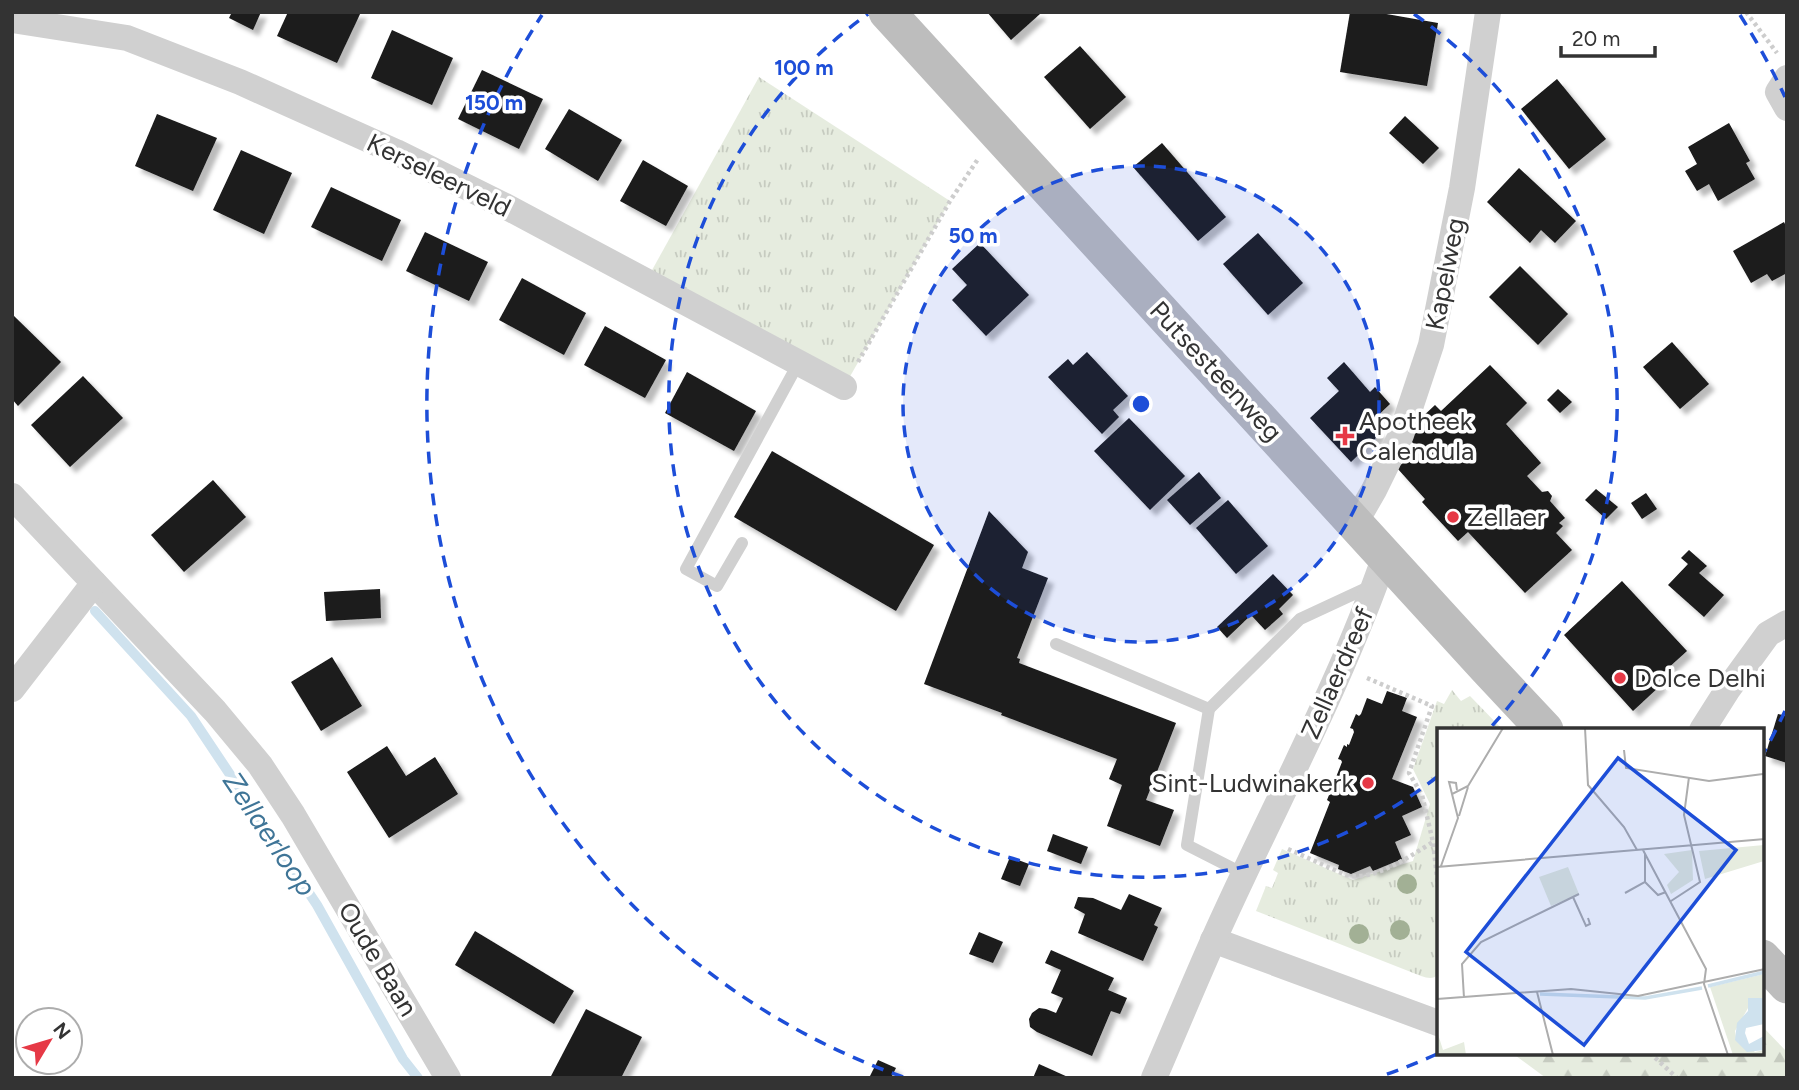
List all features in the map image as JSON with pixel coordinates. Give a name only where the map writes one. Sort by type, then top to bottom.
[{"type":"main road","name":"Putsesteenweg","points":[[887,12],[1355,523],[1380,570],[1543,728]]},
{"type":"main road","points":[[1764,960],[1787,985]]},
{"type":"street","name":"Kapelweg","points":[[1355,523],[1401,435],[1431,345],[1462,188],[1488,12]]},
{"type":"street","name":"Kerseleerveld","points":[[12,20],[127,38],[240,82],[396,152],[505,206],[844,387]]},
{"type":"street","points":[[1783,66],[1778,92],[1787,108]]},
{"type":"street","name":"Oude Baan","points":[[12,496],[215,711],[260,765],[293,815],[448,1078]]},
{"type":"street","name":"Zellaerdreef","points":[[1154,1078],[1213,940],[1340,666],[1380,570]]},
{"type":"street","points":[[12,689],[94,583]]},
{"type":"street","points":[[1703,728],[1768,635],[1787,623]]},
{"type":"street","points":[[1213,940],[1437,1023]]},
{"type":"lane","points":[[742,542],[717,586],[686,569],[799,362]]},
{"type":"lane","points":[[1244,874],[1187,845],[1209,709],[1300,619],[1380,570]]},
{"type":"lane","points":[[1056,644],[1209,709]]},
{"type":"path","points":[[1746,12],[1783,66]]},
{"type":"path","points":[[844,387],[950,201],[996,132]]},
{"type":"path","points":[[1340,666],[1432,706],[1409,774],[1422,795],[1433,842],[1437,877]]},
{"type":"path","points":[[1262,837],[1355,877],[1391,867],[1433,842]]},
{"type":"path","points":[[1652,1055],[1678,1078]]},
{"type":"green space","points":[[759,77],[950,201],[844,387],[646,281]]},
{"type":"green space","points":[[1452,690],[1461,701],[1470,696],[1501,728],[1437,728],[1437,975],[1432,978],[1421,976],[1256,911],[1266,886],[1272,888],[1278,873],[1273,870],[1282,849],[1353,880],[1413,861],[1430,804],[1413,769],[1437,701],[1444,704]]},
{"type":"green space","points":[[1764,1028],[1787,1052],[1787,1078],[1546,1078],[1515,1055],[1764,1055]]},
{"type":"building","points":[[232,12],[261,12],[253,30],[229,18]]},
{"type":"building","points":[[288,12],[361,12],[337,63],[277,36]]},
{"type":"building","points":[[987,12],[1038,12],[1040,14],[1011,40]]},
{"type":"building","points":[[1350,12],[1375,12],[1438,23],[1427,86],[1340,72]]},
{"type":"building","points":[[392,30],[453,58],[432,105],[371,78]]},
{"type":"building","points":[[1080,46],[1126,97],[1090,129],[1044,77]]},
{"type":"building","points":[[482,70],[543,99],[519,149],[458,119]]},
{"type":"building","points":[[1557,79],[1606,139],[1569,169],[1521,109]]},
{"type":"building","points":[[569,109],[622,140],[598,181],[545,149]]},
{"type":"building","points":[[157,114],[217,138],[193,191],[135,166]]},
{"type":"building","points":[[1405,116],[1439,148],[1423,164],[1389,133]]},
{"type":"building","points":[[1729,123],[1750,161],[1746,163],[1755,179],[1718,201],[1709,184],[1697,191],[1685,171],[1697,164],[1688,147]]},
{"type":"building","points":[[1162,143],[1226,217],[1198,241],[1133,167]]},
{"type":"building","points":[[241,150],[292,173],[264,234],[213,210]]},
{"type":"building","points":[[643,160],[688,186],[666,226],[620,201]]},
{"type":"building","points":[[1519,168],[1576,221],[1555,243],[1541,230],[1530,243],[1487,202]]},
{"type":"building","points":[[331,187],[401,220],[382,261],[311,227]]},
{"type":"building","points":[[1784,222],[1787,228],[1787,273],[1772,281],[1767,274],[1751,283],[1733,251]]},
{"type":"building","points":[[425,232],[488,262],[469,301],[406,271]]},
{"type":"building","points":[[1258,233],[1303,283],[1268,315],[1223,264]]},
{"type":"building","points":[[980,243],[1029,295],[986,336],[952,300],[967,285],[952,269]]},
{"type":"building","points":[[1520,266],[1568,314],[1538,345],[1489,297]]},
{"type":"building","points":[[522,278],[586,313],[564,355],[499,320]]},
{"type":"building","points":[[12,314],[61,362],[18,406],[12,399]]},
{"type":"building","points":[[605,326],[666,360],[645,398],[584,365]]},
{"type":"building","points":[[1672,342],[1709,384],[1680,409],[1643,367]]},
{"type":"building","points":[[1087,352],[1128,396],[1113,410],[1119,417],[1102,434],[1048,377],[1068,359],[1073,365]]},
{"type":"building","points":[[1344,362],[1370,392],[1375,387],[1390,404],[1370,423],[1380,434],[1351,462],[1310,418],[1339,391],[1327,378]]},
{"type":"building","points":[[1490,365],[1527,403],[1506,424],[1541,463],[1527,476],[1542,492],[1548,491],[1552,496],[1550,501],[1565,518],[1559,523],[1563,526],[1556,533],[1572,550],[1525,593],[1468,532],[1458,541],[1422,502],[1425,499],[1397,468],[1404,462],[1400,458],[1414,444],[1409,439],[1424,425],[1419,420],[1435,405],[1441,411]]},
{"type":"building","points":[[687,372],[756,411],[734,451],[665,413]]},
{"type":"building","points":[[83,376],[123,418],[70,467],[31,425]]},
{"type":"building","points":[[1558,389],[1572,402],[1560,413],[1547,400]]},
{"type":"building","points":[[1129,418],[1185,476],[1150,510],[1094,451]]},
{"type":"building","points":[[772,451],[934,545],[896,611],[734,517]]},
{"type":"building","points":[[1199,472],[1221,498],[1190,525],[1167,500]]},
{"type":"building","points":[[213,480],[246,517],[184,572],[151,535]]},
{"type":"building","points":[[1596,489],[1618,507],[1606,519],[1585,500]]},
{"type":"building","points":[[1646,493],[1657,509],[1642,519],[1631,503]]},
{"type":"building","points":[[1228,500],[1268,546],[1236,574],[1196,528]]},
{"type":"building","points":[[989,511],[1028,552],[1022,568],[1048,578],[1017,658],[1020,659],[1019,663],[1176,723],[1146,800],[1174,810],[1160,846],[1107,826],[1122,785],[1109,779],[1117,759],[924,684]]},
{"type":"building","points":[[1689,550],[1707,566],[1699,573],[1724,595],[1704,617],[1668,585],[1688,564],[1681,558]]},
{"type":"building","points":[[1273,574],[1293,595],[1279,609],[1283,614],[1265,630],[1251,615],[1227,638],[1217,627]]},
{"type":"building","points":[[1622,581],[1687,651],[1656,679],[1661,685],[1633,711],[1564,635]]},
{"type":"building","points":[[380,589],[381,618],[326,621],[324,592]]},
{"type":"building","points":[[332,657],[362,706],[321,731],[291,682]]},
{"type":"building","name":"Sint-Ludwinakerk","points":[[1387,691],[1407,698],[1402,711],[1417,717],[1392,779],[1413,787],[1422,807],[1402,816],[1411,835],[1395,842],[1402,859],[1373,871],[1370,866],[1351,874],[1338,869],[1339,865],[1310,853],[1342,762],[1338,759],[1344,745],[1349,745],[1354,732],[1350,728],[1356,714],[1361,714],[1367,698],[1382,704]]},
{"type":"building","points":[[1778,714],[1787,716],[1787,763],[1765,756]]},
{"type":"building","points":[[387,746],[406,776],[435,757],[458,794],[389,838],[347,772]]},
{"type":"building","points":[[1053,834],[1088,847],[1081,864],[1047,851]]},
{"type":"building","points":[[1010,857],[1029,864],[1020,886],[1001,879]]},
{"type":"building","points":[[1129,894],[1162,908],[1154,925],[1158,927],[1143,961],[1078,933],[1085,914],[1074,908],[1078,897],[1093,898],[1121,910]]},
{"type":"building","points":[[475,931],[574,991],[554,1024],[455,965]]},
{"type":"building","points":[[979,932],[1003,942],[993,963],[969,954]]},
{"type":"building","points":[[1051,950],[1114,978],[1108,990],[1127,998],[1120,1014],[1111,1011],[1092,1056],[1030,1027],[1029,1019],[1032,1013],[1039,1008],[1056,1013],[1063,998],[1051,993],[1061,970],[1045,963]]},
{"type":"building","points":[[586,1009],[642,1037],[621,1078],[550,1078]]},
{"type":"building","points":[[878,1060],[896,1068],[891,1078],[869,1078]]},
{"type":"building","points":[[1039,1064],[1070,1078],[1033,1078]]},
{"type":"waterway","name":"Zellaerloop","points":[[95,611],[191,716],[317,905],[403,1059],[418,1078]]},
{"type":"place","name":"Apotheek Calendula","points":[[1345,436]]},
{"type":"place","name":"Zellaer","points":[[1453,517]]},
{"type":"place","name":"Dolce Delhi","points":[[1620,678]]},
{"type":"place","name":"Sint-Ludwinakerk","points":[[1368,783]]}]
